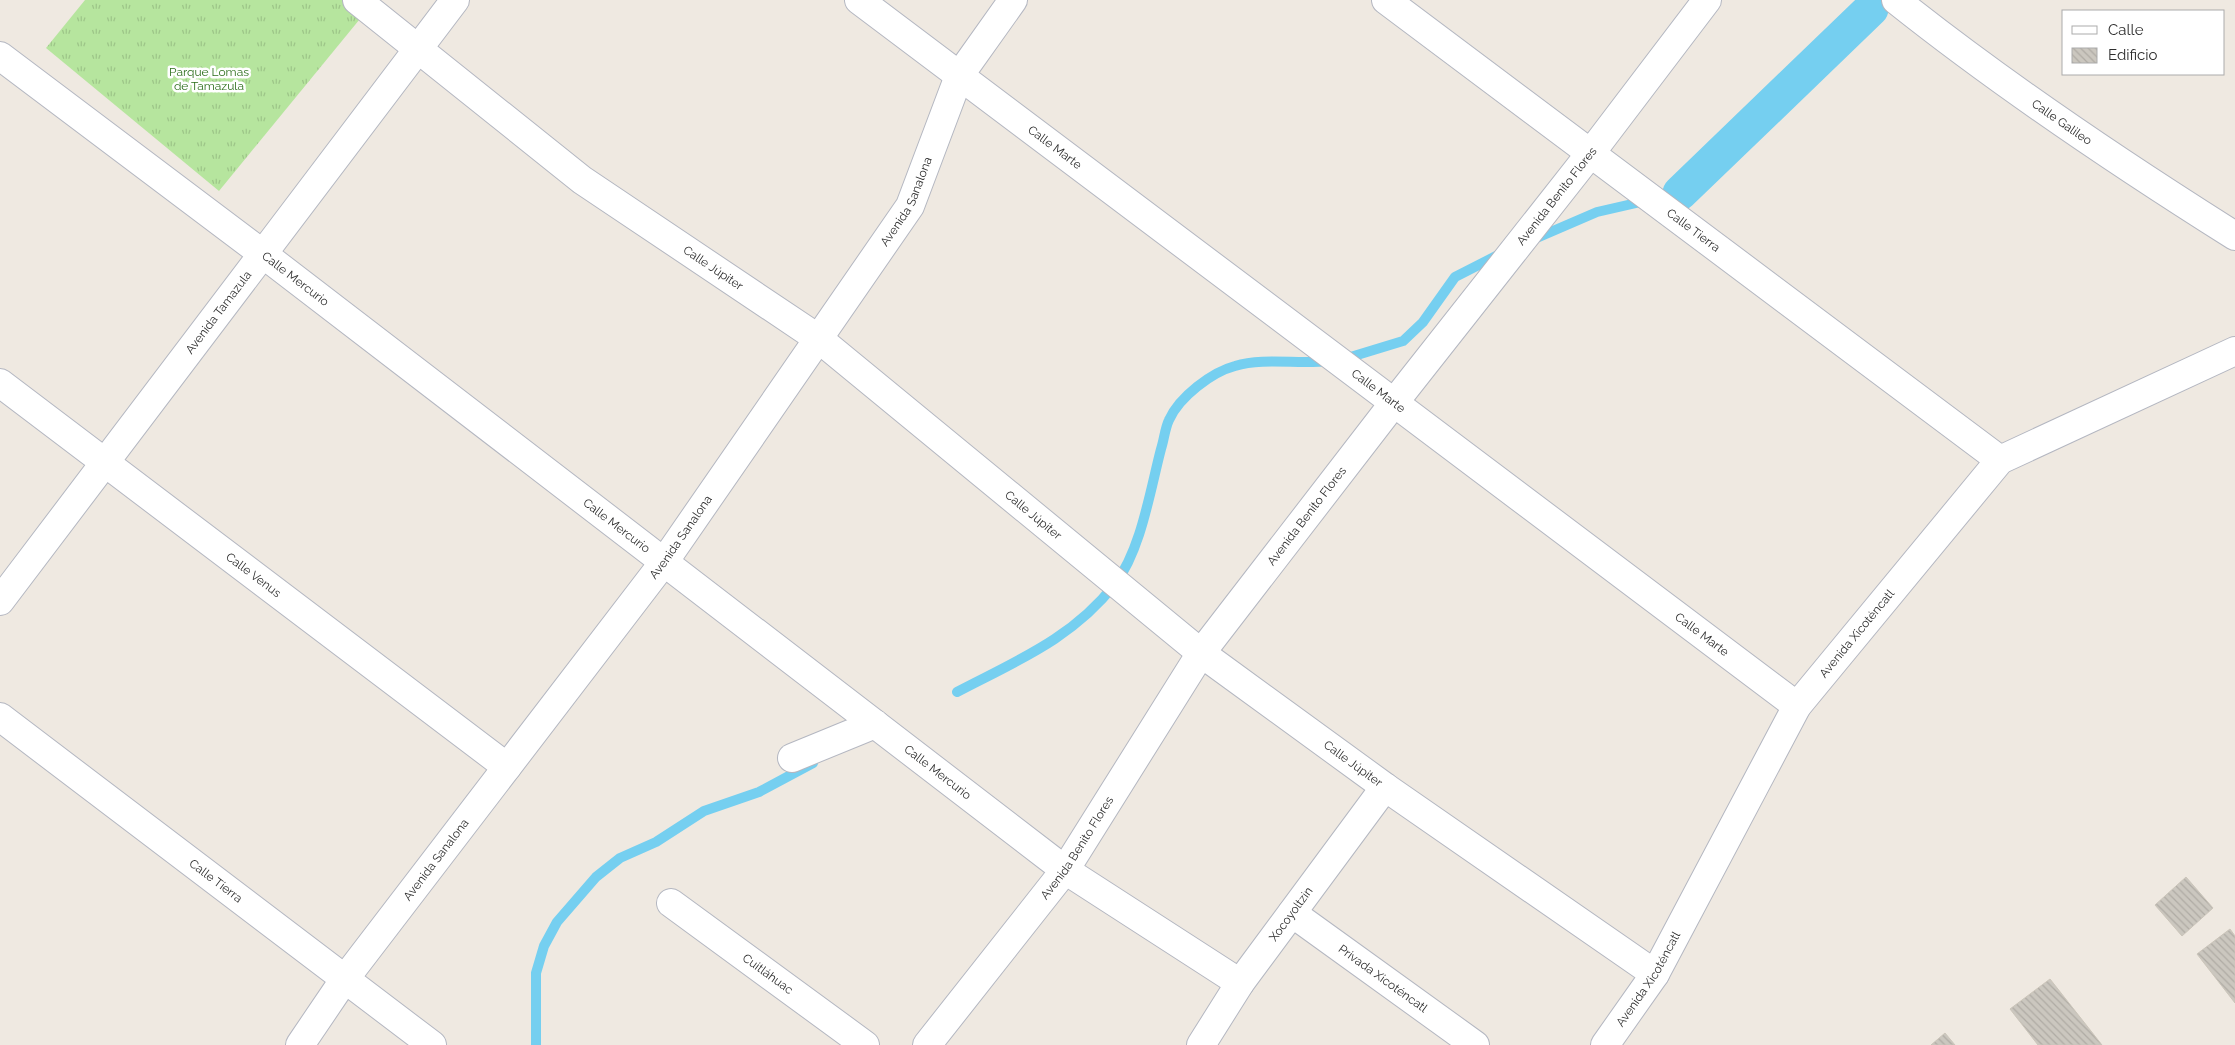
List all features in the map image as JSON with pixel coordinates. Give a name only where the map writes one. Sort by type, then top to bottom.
[{"type":"street","name":"Calle Júpiter","points":[[357,0],[582,180],[818,339],[1201,653],[1385,787],[1655,974]]},
{"type":"street","name":"Avenida Tamazula","points":[[0,601],[455,0]]},
{"type":"street","name":"Calle Marte","points":[[858,0],[1797,706]]},
{"type":"street","name":"Avenida Sanalona","points":[[300,1045],[344,980],[664,562],[910,206],[959,76],[1014,0]]},
{"type":"street","name":"Calle Tierra","points":[[1386,0],[2000,460]]},
{"type":"street","name":"Avenida Benito Flores","points":[[927,1045],[1065,870],[1201,653],[1393,404],[1590,154],[1707,0]]},
{"type":"street","name":"Calle Galileo","points":[[1896,0],[1959,50],[2178,200],[2235,236]]},
{"type":"street","name":"Calle Mercurio","points":[[0,56],[262,254],[1065,870],[1240,983]]},
{"type":"street","name":"Avenida Xicoténcatl","points":[[1605,1045],[1655,974],[1797,706],[2000,460],[2235,351]]},
{"type":"street","name":"Calle Venus","points":[[0,383],[507,767]]},
{"type":"street","name":"Calle Tierra","points":[[0,717],[432,1045]]},
{"type":"street","points":[[792,758],[875,724]]},
{"type":"street","name":"Xocoyoltzin","points":[[1201,1045],[1240,983],[1385,787]]},
{"type":"street","name":"Cuitláhuac","points":[[671,903],[865,1045]]},
{"type":"street","name":"Privada Xicoténcatl","points":[[1292,912],[1475,1045]]},
{"type":"green space","name":"Parque Lomas de Tamazula","points":[[85,0],[347,0],[364,14],[219,191],[46,48]]},
{"type":"building","points":[[2186,877],[2213,908],[2182,936],[2155,905]]},
{"type":"building","points":[[2230,929],[2235,936],[2235,1003],[2197,954]]},
{"type":"building","points":[[2050,979],[2102,1045],[2038,1045],[2010,1009]]},
{"type":"building","points":[[1945,1033],[1955,1045],[1931,1045]]},
{"type":"waterway","points":[[1680,193],[1871,9]]},
{"type":"waterway","points":[[1532,240],[1597,212],[1680,193]]},
{"type":"waterway","points":[[1344,359],[1403,341],[1423,322],[1455,277],[1500,254]]},
{"type":"waterway","points":[[957,692],[1022,659],[1062,634],[1080,620],[1115,584],[1132,554],[1144,520],[1168,423],[1174,411],[1188,394],[1216,374],[1246,363],[1329,361]]},
{"type":"waterway","points":[[536,1045],[536,973],[544,946],[557,922],[596,877],[620,858],[656,842],[704,811],[759,792],[813,763]]}]
